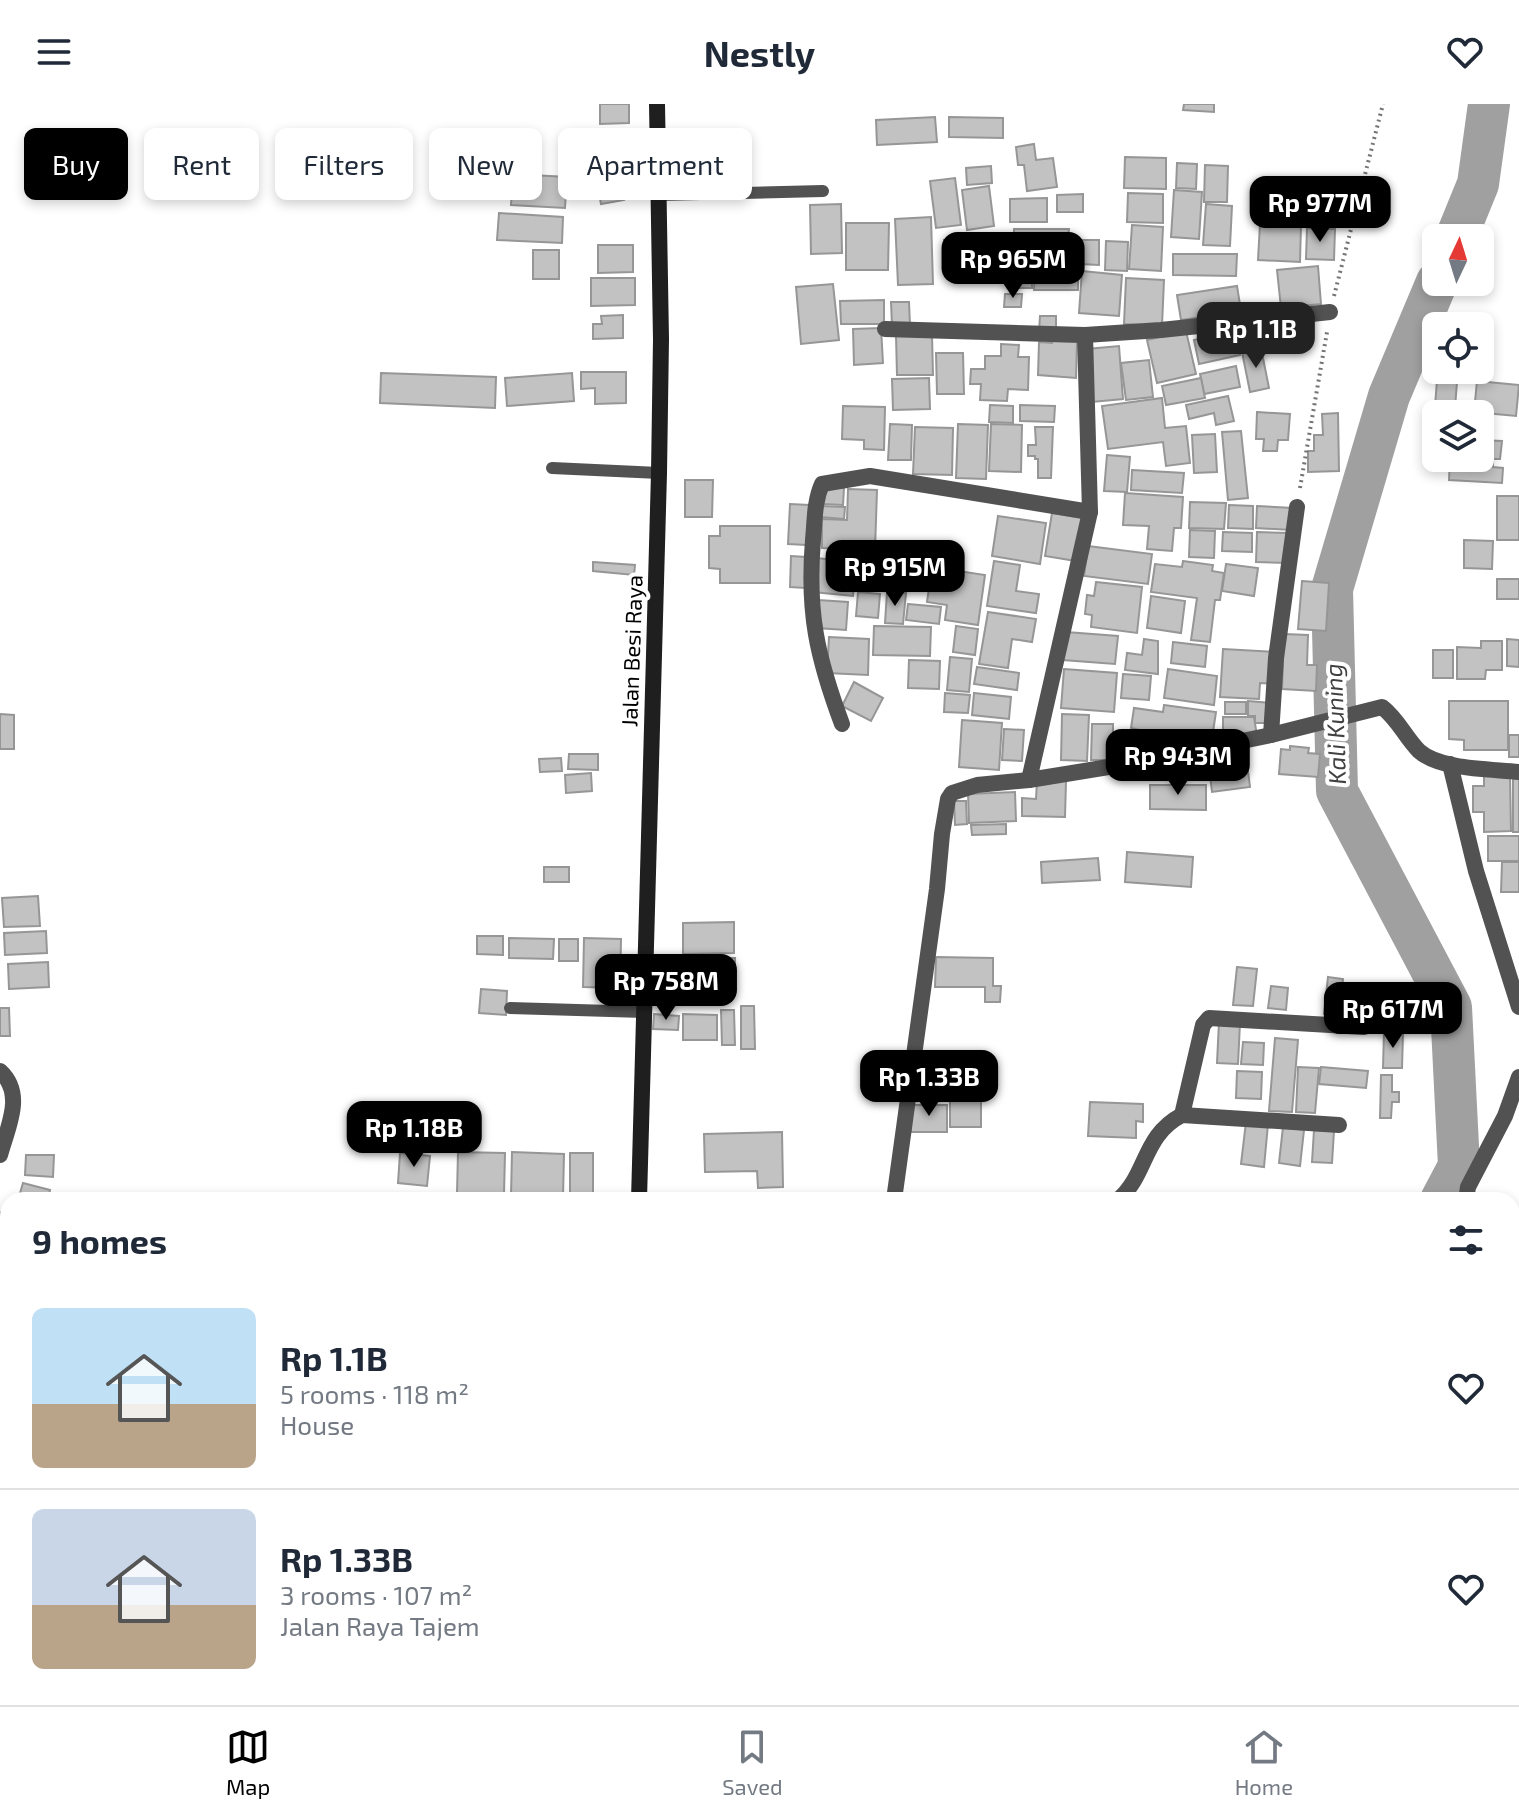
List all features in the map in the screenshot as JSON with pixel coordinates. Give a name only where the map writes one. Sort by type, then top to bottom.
[{"type":"main road","name":"Jalan Besi Raya","points":[[657,104],[658,128]]},
{"type":"main road","name":"Jalan Besi Raya","points":[[639,1192],[659,473],[659,200]]},
{"type":"street","points":[[885,329],[1085,335],[1330,312]]},
{"type":"street","points":[[1029,780],[1090,512],[1085,335]]},
{"type":"street","points":[[842,724],[821,665],[813,624],[811,560],[816,500],[822,484],[870,476],[1090,512]]},
{"type":"street","points":[[1271,735],[1276,658],[1297,507]]},
{"type":"street","points":[[895,1192],[948,799],[960,789],[1145,761],[1271,735],[1382,707],[1392,714],[1420,752],[1442,763],[1519,772]]},
{"type":"street","points":[[1450,764],[1476,871],[1519,1007]]},
{"type":"street","points":[[1182,1115],[1203,1025],[1209,1018],[1364,1027]]},
{"type":"street","points":[[0,1071],[10,1080],[14,1091],[0,1155]]},
{"type":"street","points":[[1467,1192],[1505,1116],[1519,1077]]},
{"type":"street","points":[[1127,1192],[1158,1133],[1166,1123],[1182,1115],[1339,1125]]},
{"type":"lane","points":[[752,193],[823,191]]},
{"type":"lane","points":[[552,468],[659,473]]},
{"type":"lane","points":[[510,1008],[644,1012]]},
{"type":"path","points":[[1297,507],[1330,312],[1383,104]]},
{"type":"building","points":[[600,104],[629,104],[629,123],[600,124]]},
{"type":"building","points":[[1184,104],[1214,104],[1214,112],[1183,110]]},
{"type":"building","points":[[935,117],[937,142],[877,145],[876,120]]},
{"type":"building","points":[[949,117],[1003,118],[1003,138],[949,137]]},
{"type":"building","points":[[1034,144],[1036,160],[1053,158],[1057,187],[1027,191],[1024,165],[1018,165],[1016,147]]},
{"type":"building","points":[[1125,157],[1166,158],[1166,189],[1124,188]]},
{"type":"building","points":[[1177,163],[1197,164],[1196,189],[1176,188]]},
{"type":"building","points":[[1205,165],[1228,166],[1227,202],[1204,202]]},
{"type":"building","points":[[991,166],[992,183],[967,185],[966,168]]},
{"type":"building","points":[[542,176],[558,176],[558,200],[566,200],[565,208],[511,205],[511,200],[542,200]]},
{"type":"building","points":[[955,178],[961,225],[936,228],[930,181]]},
{"type":"building","points":[[989,186],[994,226],[967,230],[962,190]]},
{"type":"building","points":[[1174,190],[1202,192],[1199,239],[1171,237]]},
{"type":"building","points":[[1128,193],[1163,194],[1163,223],[1127,222]]},
{"type":"building","points":[[1083,194],[1083,212],[1057,212],[1057,195]]},
{"type":"building","points":[[1269,194],[1295,195],[1294,218],[1268,218]]},
{"type":"building","points":[[1047,198],[1047,222],[1010,222],[1010,199]]},
{"type":"building","points":[[600,200],[624,200],[601,204]]},
{"type":"building","points":[[841,204],[842,253],[811,254],[810,205]]},
{"type":"building","points":[[1206,204],[1232,206],[1230,246],[1203,245]]},
{"type":"building","points":[[499,213],[563,217],[562,243],[497,240]]},
{"type":"building","points":[[931,217],[933,284],[898,285],[895,219]]},
{"type":"building","points":[[846,223],[889,223],[888,270],[846,270]]},
{"type":"building","points":[[1260,224],[1301,225],[1300,262],[1258,260]]},
{"type":"building","points":[[1132,225],[1163,227],[1161,271],[1129,269]]},
{"type":"building","points":[[1307,228],[1335,229],[1334,260],[1306,259]]},
{"type":"building","points":[[1014,229],[1069,229],[1065,262],[1045,262],[1045,245],[1014,245]]},
{"type":"building","points":[[996,236],[999,265],[946,269],[944,240]]},
{"type":"building","points":[[1080,240],[1099,240],[1099,265],[1079,264]]},
{"type":"building","points":[[1106,241],[1128,242],[1127,271],[1105,270]]},
{"type":"building","points":[[598,245],[633,245],[633,272],[598,273]]},
{"type":"building","points":[[1011,249],[1032,249],[1032,288],[1012,288]]},
{"type":"building","points":[[533,250],[559,250],[559,279],[533,279]]},
{"type":"building","points":[[1173,254],[1237,254],[1236,276],[1173,275]]},
{"type":"building","points":[[1318,266],[1321,304],[1281,308],[1277,270]]},
{"type":"building","points":[[1035,267],[1078,267],[1078,290],[1034,290]]},
{"type":"building","points":[[1082,271],[1122,275],[1119,316],[1079,313]]},
{"type":"building","points":[[591,278],[635,278],[635,305],[591,306]]},
{"type":"building","points":[[1126,278],[1164,280],[1162,326],[1124,324]]},
{"type":"building","points":[[833,284],[839,340],[801,344],[796,287]]},
{"type":"building","points":[[1237,286],[1241,311],[1181,320],[1177,295]]},
{"type":"building","points":[[1005,294],[1022,294],[1021,307],[1004,307]]},
{"type":"building","points":[[884,300],[884,324],[841,324],[840,301]]},
{"type":"building","points":[[891,302],[909,302],[910,325],[892,326]]},
{"type":"building","points":[[623,315],[623,338],[593,339],[593,324],[602,324],[601,316]]},
{"type":"building","points":[[1040,316],[1056,316],[1056,333],[1039,332]]},
{"type":"building","points":[[881,328],[883,363],[854,365],[853,329]]},
{"type":"building","points":[[1186,331],[1196,374],[1157,383],[1147,340]]},
{"type":"building","points":[[1235,331],[1240,355],[1199,364],[1194,340]]},
{"type":"building","points":[[932,335],[933,375],[897,375],[896,336]]},
{"type":"building","points":[[1039,342],[1077,342],[1076,378],[1038,375]]},
{"type":"building","points":[[1001,344],[1019,345],[1018,357],[1029,357],[1028,390],[1008,389],[1007,401],[980,400],[981,384],[970,384],[971,369],[985,369],[985,356],[1001,356]]},
{"type":"building","points":[[1119,346],[1123,399],[1092,402],[1087,349]]},
{"type":"building","points":[[1261,348],[1269,388],[1250,392],[1242,352]]},
{"type":"building","points":[[936,353],[963,353],[964,394],[937,394]]},
{"type":"building","points":[[1149,360],[1153,397],[1126,400],[1121,363]]},
{"type":"building","points":[[1236,366],[1240,387],[1204,394],[1200,374]]},
{"type":"building","points":[[581,372],[626,372],[626,403],[595,404],[595,388],[581,389]]},
{"type":"building","points":[[381,373],[496,377],[495,408],[380,403]]},
{"type":"building","points":[[572,373],[574,401],[507,406],[505,378]]},
{"type":"building","points":[[929,378],[930,409],[893,410],[892,379]]},
{"type":"building","points":[[1201,378],[1205,398],[1166,405],[1162,386]]},
{"type":"building","points":[[1437,384],[1457,384],[1456,400],[1435,400]]},
{"type":"building","points":[[1477,384],[1519,385],[1516,416],[1494,414],[1494,400],[1475,400]]},
{"type":"building","points":[[1228,396],[1234,421],[1216,425],[1214,413],[1189,419],[1186,405]]},
{"type":"building","points":[[1162,398],[1165,428],[1186,426],[1190,463],[1166,466],[1163,442],[1108,449],[1102,406]]},
{"type":"building","points":[[990,405],[1013,406],[1013,423],[989,422]]},
{"type":"building","points":[[1020,405],[1055,406],[1054,422],[1020,421]]},
{"type":"building","points":[[843,406],[885,407],[884,450],[864,449],[864,440],[842,439]]},
{"type":"building","points":[[1257,412],[1290,414],[1288,440],[1278,440],[1277,451],[1263,451],[1264,439],[1256,439]]},
{"type":"building","points":[[1338,413],[1339,471],[1308,472],[1308,451],[1314,451],[1314,435],[1323,435],[1322,414]]},
{"type":"building","points":[[890,424],[912,425],[911,460],[888,460]]},
{"type":"building","points":[[958,424],[988,425],[986,479],[956,478]]},
{"type":"building","points":[[991,424],[1022,425],[1021,472],[989,471]]},
{"type":"building","points":[[915,427],[953,428],[952,475],[913,474]]},
{"type":"building","points":[[1035,427],[1053,427],[1051,478],[1038,478],[1038,459],[1028,456],[1028,445],[1036,445]]},
{"type":"building","points":[[1241,431],[1248,498],[1228,500],[1222,432]]},
{"type":"building","points":[[1215,434],[1217,472],[1194,473],[1192,435]]},
{"type":"building","points":[[1494,441],[1502,441],[1500,459],[1494,459]]},
{"type":"building","points":[[1107,455],[1130,457],[1127,492],[1104,491]]},
{"type":"building","points":[[1494,467],[1503,468],[1502,483],[1449,480],[1449,472],[1494,472]]},
{"type":"building","points":[[1132,470],[1184,473],[1182,493],[1131,490]]},
{"type":"building","points":[[685,480],[713,480],[712,517],[685,517]]},
{"type":"building","points":[[824,487],[844,488],[843,505],[823,504]]},
{"type":"building","points":[[848,489],[877,490],[875,550],[822,548],[822,519],[847,520]]},
{"type":"building","points":[[1125,493],[1183,497],[1181,528],[1174,528],[1172,551],[1147,549],[1149,526],[1123,525]]},
{"type":"building","points":[[1497,496],[1519,496],[1519,540],[1497,540]]},
{"type":"building","points":[[1190,502],[1226,503],[1224,529],[1189,528]]},
{"type":"building","points":[[790,504],[809,505],[806,545],[788,544]]},
{"type":"building","points":[[1229,505],[1253,506],[1253,529],[1228,528]]},
{"type":"building","points":[[820,506],[845,507],[844,519],[820,517]]},
{"type":"building","points":[[1257,506],[1293,508],[1292,530],[1256,528]]},
{"type":"building","points":[[1052,513],[1083,518],[1076,561],[1045,556]]},
{"type":"building","points":[[998,516],[1046,523],[1040,564],[992,556]]},
{"type":"building","points":[[720,526],[770,526],[770,583],[720,583],[720,569],[709,568],[709,536],[720,536]]},
{"type":"building","points":[[1190,530],[1215,531],[1214,558],[1189,557]]},
{"type":"building","points":[[1223,532],[1252,533],[1252,552],[1222,551]]},
{"type":"building","points":[[1257,532],[1289,533],[1288,563],[1256,562]]},
{"type":"building","points":[[1464,540],[1493,541],[1492,569],[1464,568]]},
{"type":"building","points":[[1088,546],[1152,554],[1148,584],[1084,576]]},
{"type":"building","points":[[791,556],[806,557],[805,588],[790,587]]},
{"type":"building","points":[[816,558],[856,562],[853,596],[813,592]]},
{"type":"building","points":[[994,561],[1020,565],[1016,591],[1039,594],[1036,613],[987,606]]},
{"type":"building","points":[[1183,561],[1213,565],[1212,571],[1224,573],[1220,600],[1215,600],[1210,642],[1191,640],[1197,598],[1151,592],[1155,564],[1182,567]]},
{"type":"building","points":[[593,562],[635,565],[634,575],[593,571]]},
{"type":"building","points":[[1226,564],[1258,568],[1254,596],[1222,591]]},
{"type":"building","points":[[859,565],[882,567],[880,590],[857,588]]},
{"type":"building","points":[[932,567],[985,575],[978,625],[945,620],[947,605],[927,602]]},
{"type":"building","points":[[1497,579],[1519,579],[1519,599],[1497,599]]},
{"type":"building","points":[[1302,581],[1329,583],[1326,631],[1298,629]]},
{"type":"building","points":[[1096,582],[1142,587],[1137,633],[1091,627],[1092,615],[1085,614],[1087,595],[1094,596]]},
{"type":"building","points":[[858,592],[880,594],[878,618],[856,616]]},
{"type":"building","points":[[887,592],[906,593],[903,624],[885,623]]},
{"type":"building","points":[[1151,596],[1185,601],[1181,633],[1147,628]]},
{"type":"building","points":[[818,600],[848,602],[846,630],[816,628]]},
{"type":"building","points":[[908,604],[941,607],[939,624],[906,620]]},
{"type":"building","points":[[988,612],[1036,619],[1032,642],[1012,639],[1008,668],[979,664]]},
{"type":"building","points":[[874,626],[931,627],[930,656],[873,655]]},
{"type":"building","points":[[956,626],[978,629],[975,655],[953,652]]},
{"type":"building","points":[[1066,632],[1118,636],[1115,664],[1063,660]]},
{"type":"building","points":[[1284,634],[1308,635],[1307,665],[1317,665],[1316,691],[1282,689]]},
{"type":"building","points":[[829,637],[869,639],[868,675],[827,673]]},
{"type":"building","points":[[1144,639],[1158,641],[1158,674],[1125,670],[1127,653],[1142,655]]},
{"type":"building","points":[[1507,639],[1519,640],[1519,667],[1507,666]]},
{"type":"building","points":[[1481,641],[1502,641],[1502,670],[1486,670],[1485,679],[1457,679],[1457,647],[1481,648]]},
{"type":"building","points":[[1173,642],[1207,646],[1205,667],[1171,663]]},
{"type":"building","points":[[1223,649],[1275,652],[1274,684],[1260,683],[1259,699],[1220,697]]},
{"type":"building","points":[[1433,650],[1453,650],[1453,678],[1433,678]]},
{"type":"building","points":[[950,657],[972,659],[969,692],[947,690]]},
{"type":"building","points":[[909,660],[940,661],[939,689],[908,688]]},
{"type":"building","points":[[977,667],[1019,673],[1017,690],[974,684]]},
{"type":"building","points":[[1064,669],[1117,673],[1114,712],[1061,708]]},
{"type":"building","points":[[1168,669],[1217,676],[1214,705],[1164,698]]},
{"type":"building","points":[[1123,674],[1151,676],[1149,700],[1121,698]]},
{"type":"building","points":[[854,682],[883,698],[871,721],[842,706]]},
{"type":"building","points":[[945,693],[970,695],[968,713],[944,712]]},
{"type":"building","points":[[974,693],[1011,697],[1009,719],[972,715]]},
{"type":"building","points":[[1248,701],[1271,703],[1270,723],[1255,723],[1255,716],[1248,716]]},
{"type":"building","points":[[1449,701],[1508,701],[1508,750],[1464,750],[1464,740],[1449,739]]},
{"type":"building","points":[[1225,702],[1246,702],[1246,714],[1225,714]]},
{"type":"building","points":[[1164,705],[1216,712],[1211,745],[1160,737],[1160,733],[1156,732],[1153,751],[1137,748],[1140,730],[1131,728],[1134,708],[1163,712]]},
{"type":"building","points":[[0,714],[14,715],[14,749],[0,749]]},
{"type":"building","points":[[1062,714],[1089,715],[1087,761],[1061,760]]},
{"type":"building","points":[[1223,717],[1254,717],[1257,736],[1223,736]]},
{"type":"building","points":[[962,720],[1002,723],[999,770],[959,767]]},
{"type":"building","points":[[1092,724],[1113,724],[1113,741],[1121,742],[1121,760],[1091,760]]},
{"type":"building","points":[[1004,729],[1024,730],[1022,761],[1002,760]]},
{"type":"building","points":[[1509,735],[1519,735],[1519,757],[1509,757]]},
{"type":"building","points":[[1290,746],[1309,748],[1308,753],[1320,754],[1318,777],[1279,774],[1281,749],[1290,750]]},
{"type":"building","points":[[569,754],[598,754],[598,770],[568,769]]},
{"type":"building","points":[[561,758],[562,771],[540,772],[539,759]]},
{"type":"building","points":[[1248,771],[1250,787],[1212,792],[1210,775]]},
{"type":"building","points":[[591,773],[592,791],[566,793],[565,775]]},
{"type":"building","points":[[1513,775],[1519,776],[1519,832],[1513,832]]},
{"type":"building","points":[[1484,776],[1510,776],[1511,831],[1484,832],[1484,812],[1473,812],[1473,786],[1484,786]]},
{"type":"building","points":[[1037,781],[1066,781],[1065,817],[1022,816],[1022,798],[1036,799]]},
{"type":"building","points":[[1150,785],[1206,785],[1206,810],[1150,809]]},
{"type":"building","points":[[1015,792],[1016,821],[969,823],[968,794]]},
{"type":"building","points":[[954,801],[966,801],[967,824],[955,825]]},
{"type":"building","points":[[1006,824],[1006,834],[972,835],[971,825]]},
{"type":"building","points":[[1488,836],[1519,836],[1519,861],[1488,861]]},
{"type":"building","points":[[1127,852],[1193,857],[1191,887],[1125,882]]},
{"type":"building","points":[[1098,858],[1100,880],[1042,883],[1041,862]]},
{"type":"building","points":[[1502,862],[1519,862],[1519,892],[1501,892]]},
{"type":"building","points":[[544,867],[569,867],[569,882],[544,882]]},
{"type":"building","points":[[38,896],[40,926],[4,927],[2,898]]},
{"type":"building","points":[[734,922],[734,953],[683,954],[683,923]]},
{"type":"building","points":[[46,931],[47,953],[5,955],[4,933]]},
{"type":"building","points":[[477,936],[503,936],[503,955],[477,954]]},
{"type":"building","points":[[509,938],[554,939],[553,959],[509,958]]},
{"type":"building","points":[[584,938],[621,939],[620,988],[583,987]]},
{"type":"building","points":[[559,939],[578,939],[578,961],[559,961]]},
{"type":"building","points":[[936,957],[993,958],[993,986],[1001,986],[1000,1002],[985,1002],[985,987],[935,987]]},
{"type":"building","points":[[713,958],[735,958],[735,974],[714,974]]},
{"type":"building","points":[[678,959],[707,959],[707,974],[678,975]]},
{"type":"building","points":[[48,962],[49,987],[9,989],[8,964]]},
{"type":"building","points":[[1237,967],[1257,969],[1253,1006],[1233,1005]]},
{"type":"building","points":[[1328,977],[1343,979],[1339,1016],[1324,1014]]},
{"type":"building","points":[[1271,986],[1288,988],[1286,1010],[1268,1008]]},
{"type":"building","points":[[1399,986],[1428,989],[1426,1018],[1397,1016]]},
{"type":"building","points":[[481,989],[507,991],[506,1015],[479,1013]]},
{"type":"building","points":[[741,1006],[754,1006],[755,1049],[741,1049]]},
{"type":"building","points":[[0,1008],[9,1008],[10,1036],[0,1036]]},
{"type":"building","points":[[721,1010],[734,1010],[735,1045],[722,1045]]},
{"type":"building","points":[[654,1014],[679,1016],[678,1030],[653,1029]]},
{"type":"building","points":[[683,1014],[717,1015],[717,1040],[683,1040]]},
{"type":"building","points":[[1219,1022],[1240,1023],[1238,1064],[1217,1063]]},
{"type":"building","points":[[1384,1032],[1403,1033],[1402,1068],[1383,1068]]},
{"type":"building","points":[[1275,1038],[1298,1040],[1292,1112],[1269,1111]]},
{"type":"building","points":[[1243,1042],[1264,1043],[1263,1065],[1241,1064]]},
{"type":"building","points":[[1298,1067],[1319,1068],[1315,1113],[1296,1112]]},
{"type":"building","points":[[1321,1067],[1368,1071],[1366,1088],[1319,1084]]},
{"type":"building","points":[[1237,1071],[1262,1072],[1261,1099],[1236,1098]]},
{"type":"building","points":[[1381,1075],[1392,1075],[1392,1092],[1399,1092],[1399,1102],[1392,1102],[1391,1118],[1380,1118]]},
{"type":"building","points":[[950,1095],[981,1095],[981,1127],[950,1127]]},
{"type":"building","points":[[1090,1102],[1143,1104],[1143,1122],[1136,1121],[1136,1138],[1088,1136]]},
{"type":"building","points":[[911,1105],[947,1105],[947,1132],[911,1132]]},
{"type":"building","points":[[1246,1122],[1268,1124],[1264,1167],[1241,1164]]},
{"type":"building","points":[[1283,1127],[1304,1130],[1300,1166],[1279,1163]]},
{"type":"building","points":[[1314,1130],[1334,1131],[1332,1163],[1312,1162]]},
{"type":"building","points":[[782,1132],[783,1187],[758,1188],[757,1171],[705,1172],[704,1134]]},
{"type":"building","points":[[458,1152],[505,1153],[504,1192],[457,1192]]},
{"type":"building","points":[[512,1152],[564,1154],[563,1192],[511,1192]]},
{"type":"building","points":[[400,1153],[430,1156],[427,1186],[398,1183]]},
{"type":"building","points":[[570,1153],[593,1153],[593,1192],[570,1192]]},
{"type":"building","points":[[26,1155],[54,1155],[53,1177],[25,1175]]},
{"type":"building","points":[[23,1183],[50,1190],[50,1192],[20,1192]]},
{"type":"waterway","name":"Kali Kuning","points":[[1462,224],[1478,184],[1489,104]]},
{"type":"waterway","name":"Kali Kuning","points":[[1431,296],[1389,396],[1332,589],[1337,791],[1451,1007],[1459,1166],[1445,1192]]}]
